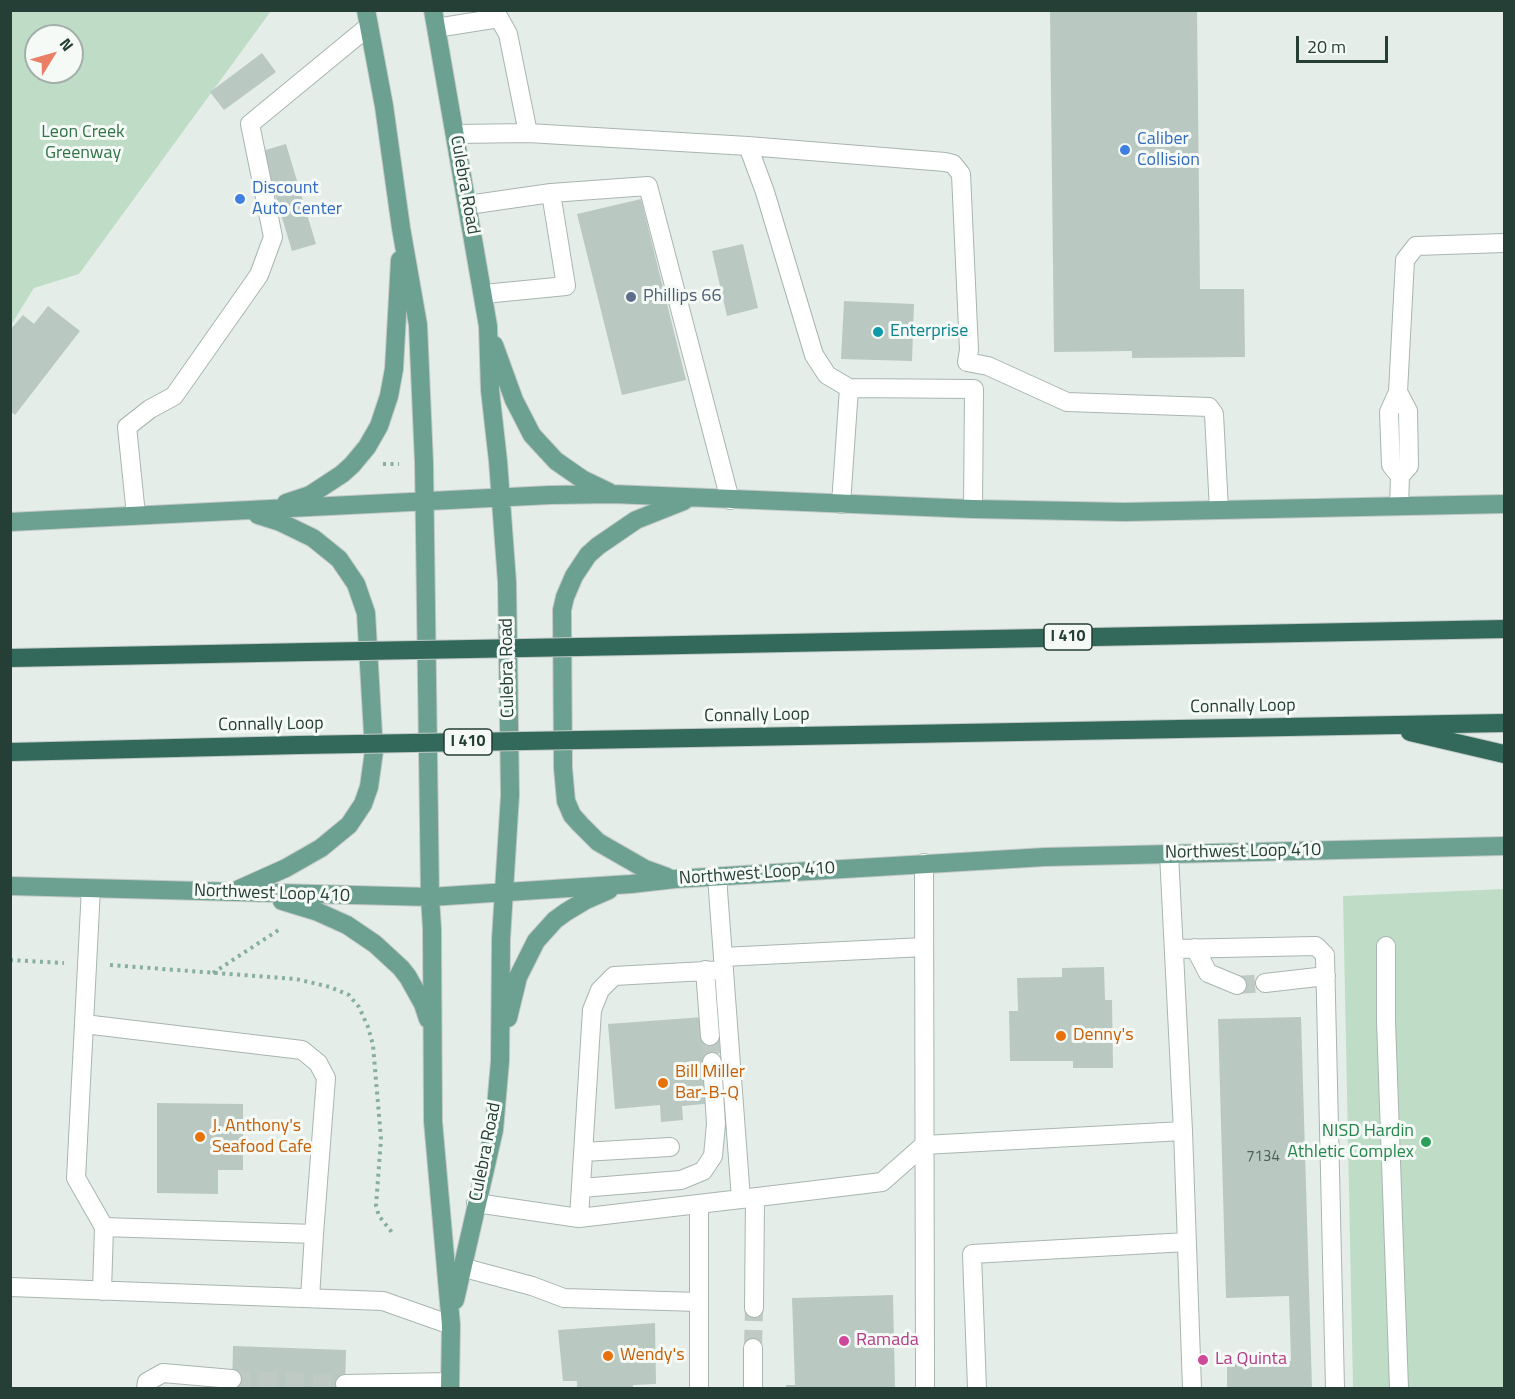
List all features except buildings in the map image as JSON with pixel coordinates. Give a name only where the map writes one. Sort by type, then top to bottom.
[{"type":"highway","name":"I 410","points":[[10,658],[1504,629]]},
{"type":"highway","name":"Connally Loop","points":[[10,752],[1504,723]]},
{"type":"highway","points":[[1382,725],[1504,754]]},
{"type":"main road","name":"Culebra Road","points":[[367,18],[384,106],[401,228],[418,325],[424,501],[433,1121],[451,1325],[450,1385]]},
{"type":"main road","name":"Culebra Road","points":[[434,19],[488,326],[490,390],[507,582],[510,795],[501,939],[500,1061],[494,1130],[461,1267],[451,1325]]},
{"type":"main road","points":[[244,511],[297,500],[331,483],[352,465],[367,447],[379,426],[389,396],[394,369],[401,228]]},
{"type":"main road","points":[[488,326],[514,399],[532,435],[563,467],[613,494]]},
{"type":"main road","points":[[10,522],[613,494],[973,509],[1182,511],[1504,504]]},
{"type":"main road","points":[[675,879],[657,875],[598,842],[572,814],[566,801],[563,768],[562,610],[574,576],[588,555],[598,546],[636,520],[692,498]]},
{"type":"main road","points":[[233,892],[286,868],[321,848],[349,825],[363,804],[369,787],[374,751],[366,613],[356,584],[339,559],[313,538],[280,522],[244,511]]},
{"type":"main road","name":"Northwest Loop 410","points":[[10,886],[430,897],[631,885],[675,879],[1045,857],[1504,846]]},
{"type":"main road","points":[[500,1061],[518,977],[536,941],[555,920],[586,900],[614,888],[631,885]]},
{"type":"main road","points":[[233,892],[295,904],[363,934],[388,955],[408,977],[423,1004],[432,1033]]},
{"type":"lane","points":[[136,515],[127,427],[150,409],[174,396],[260,275],[273,237],[250,124],[367,18]]},
{"type":"lane","points":[[434,19],[499,18],[508,34],[528,133]]},
{"type":"lane","points":[[455,134],[528,133],[748,146],[953,164],[961,174],[969,350],[967,362],[974,389],[973,509]]},
{"type":"lane","points":[[748,146],[765,192],[814,355],[827,375],[849,388],[974,389]]},
{"type":"lane","points":[[468,205],[551,193],[648,186],[730,500]]},
{"type":"lane","points":[[484,294],[566,286],[551,193]]},
{"type":"lane","points":[[1398,506],[1400,476],[1409,466],[1408,411],[1398,392],[1405,260],[1416,246],[1504,243]]},
{"type":"lane","points":[[967,362],[988,366],[1066,402],[1209,407],[1214,414],[1228,510]]},
{"type":"lane","points":[[841,504],[849,388]]},
{"type":"lane","points":[[1169,854],[1183,1131],[1192,1389]]},
{"type":"lane","points":[[924,863],[925,1389]]},
{"type":"lane","points":[[717,878],[748,1198],[754,1308]]},
{"type":"lane","points":[[91,888],[76,1178],[104,1227],[102,1291]]},
{"type":"lane","points":[[1174,949],[1316,946],[1325,955],[1335,1389]]},
{"type":"lane","points":[[1386,946],[1386,1021],[1399,1389]]},
{"type":"lane","points":[[579,1218],[592,1010],[600,990],[614,976],[705,970],[724,963],[924,947]]},
{"type":"lane","points":[[1195,948],[1208,973],[1237,985]]},
{"type":"lane","points":[[705,970],[710,1036]]},
{"type":"lane","points":[[1265,983],[1326,976]]},
{"type":"lane","points":[[84,1024],[302,1050],[318,1063],[326,1078],[310,1298]]},
{"type":"lane","points":[[581,1188],[681,1180],[703,1171],[713,1156],[715,1134],[712,1062]]},
{"type":"lane","points":[[476,1203],[579,1218],[882,1182],[924,1145],[1183,1131]]},
{"type":"lane","points":[[583,1152],[670,1148]]},
{"type":"lane","points":[[699,1204],[699,1389]]},
{"type":"lane","points":[[104,1227],[314,1234]]},
{"type":"lane","points":[[977,1389],[972,1254],[1187,1242]]},
{"type":"lane","points":[[461,1267],[532,1286],[564,1298],[699,1302]]},
{"type":"lane","points":[[10,1287],[383,1301],[451,1325]]},
{"type":"lane","points":[[753,1348],[753,1389]]},
{"type":"lane","points":[[146,1389],[147,1382],[163,1373],[232,1379]]},
{"type":"lane","points":[[345,1384],[450,1385]]},
{"type":"path","points":[[384,464],[384,472]]},
{"type":"path","points":[[213,973],[280,929]]},
{"type":"green space","name":"Leon Creek Greenway","points":[[11,11],[271,11],[79,274],[34,288],[11,325]]},
{"type":"green space","name":"NISD Hardin Athletic Complex","points":[[1504,889],[1504,1388],[1353,1388],[1343,896]]},
{"type":"tunnel","points":[[1237,985],[1265,983]]},
{"type":"tunnel","points":[[710,1036],[712,1062]]},
{"type":"tunnel","points":[[753,1348],[754,1308]]},
{"type":"tunnel","points":[[232,1379],[345,1384]]},
{"type":"place","name":"Caliber Collision","points":[[1125,150]]},
{"type":"place","name":"Discount Auto Center","points":[[240,199]]},
{"type":"place","name":"Phillips 66","points":[[631,297]]},
{"type":"place","name":"Enterprise","points":[[878,332]]},
{"type":"place","name":"Denny's","points":[[1061,1036]]},
{"type":"place","name":"Bill Miller Bar-B-Q","points":[[663,1083]]},
{"type":"place","name":"J. Anthony's Seafood Cafe","points":[[200,1137]]},
{"type":"place","name":"NISD Hardin Athletic Complex","points":[[1426,1142]]},
{"type":"place","name":"Ramada","points":[[844,1341]]},
{"type":"place","name":"Wendy's","points":[[608,1356]]},
{"type":"place","name":"La Quinta","points":[[1203,1360]]}]
